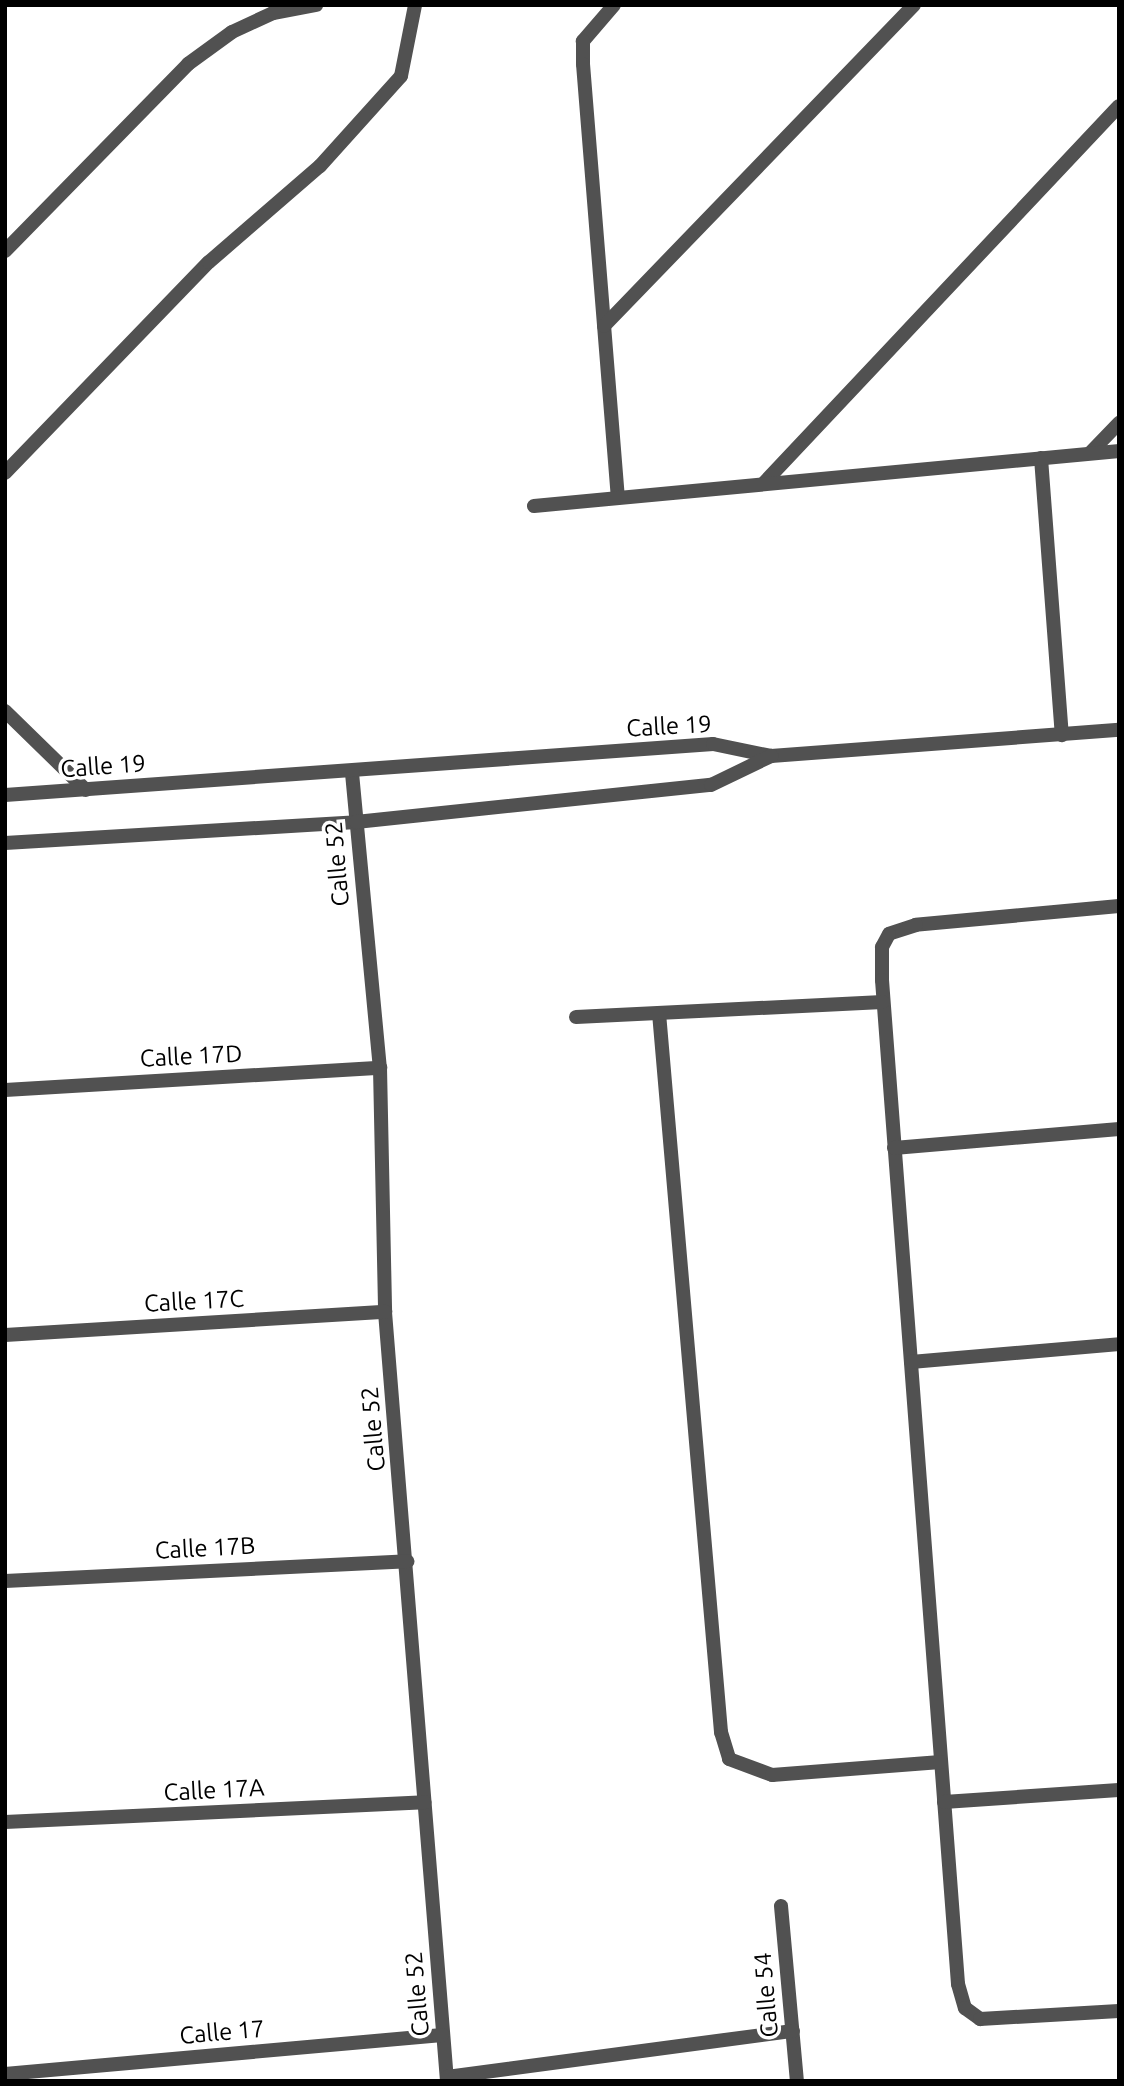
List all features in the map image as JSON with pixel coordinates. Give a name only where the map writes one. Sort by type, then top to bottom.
[{"type":"street","points":[[5,251],[188,64],[232,32],[273,13],[316,5]]},
{"type":"street","points":[[5,473],[209,262],[320,166],[401,76],[415,5]]},
{"type":"street","points":[[614,5],[583,40],[618,498]]},
{"type":"street","points":[[604,326],[914,5]]},
{"type":"street","points":[[763,484],[1119,106]]},
{"type":"street","points":[[1090,453],[1119,422]]},
{"type":"street","points":[[534,506],[1119,451]]},
{"type":"street","points":[[1041,458],[1062,734]]},
{"type":"street","points":[[5,711],[86,790]]},
{"type":"street","points":[[5,843],[356,821],[711,785],[771,755],[1119,730]]},
{"type":"street","name":"Calle 19","points":[[5,795],[352,773],[713,744],[771,755]]},
{"type":"street","name":"Calle 52","points":[[352,773],[380,1068],[385,1312],[408,1561],[447,2079]]},
{"type":"street","points":[[1119,906],[916,925],[889,934],[882,947],[883,1002],[958,1984],[965,2008],[980,2020],[1119,2011]]},
{"type":"street","points":[[576,1017],[883,1002]]},
{"type":"street","points":[[659,1013],[721,1732],[729,1759],[772,1775],[941,1762]]},
{"type":"street","name":"Calle 17D","points":[[5,1090],[380,1068]]},
{"type":"street","points":[[894,1149],[1119,1129]]},
{"type":"street","name":"Calle 17C","points":[[5,1335],[385,1312]]},
{"type":"street","points":[[911,1362],[1119,1344]]},
{"type":"street","name":"Calle 17B","points":[[5,1581],[408,1561]]},
{"type":"street","points":[[944,1802],[1119,1790]]},
{"type":"street","name":"Calle 17A","points":[[5,1822],[425,1802]]},
{"type":"street","name":"Calle 54","points":[[781,1906],[797,2081]]},
{"type":"street","points":[[447,2079],[793,2031]]},
{"type":"street","name":"Calle 17","points":[[5,2074],[442,2035]]}]
